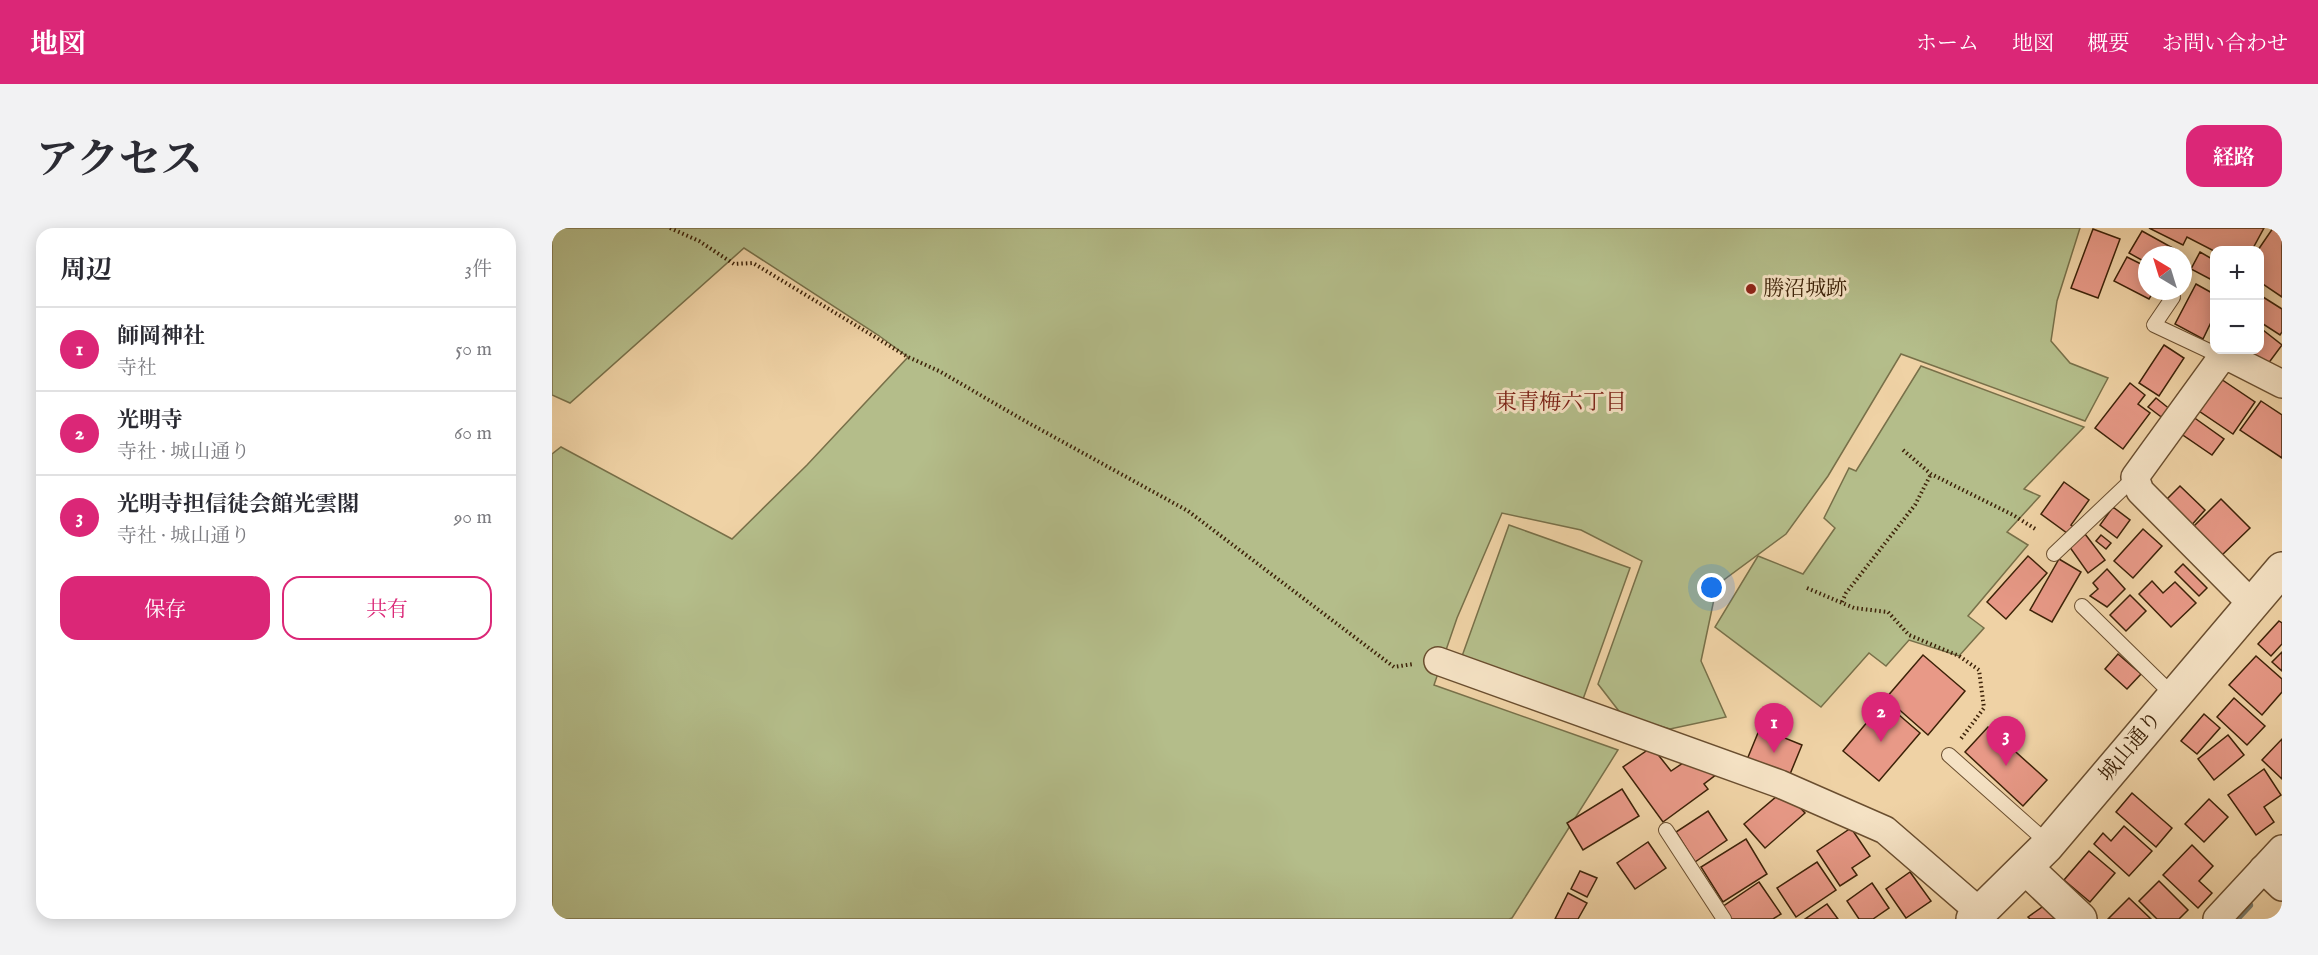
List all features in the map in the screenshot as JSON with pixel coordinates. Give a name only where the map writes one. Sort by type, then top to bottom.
[{"type":"street","points":[[2252,604],[2140,491],[2135,477],[2222,357],[2233,359],[2282,384]]},
{"type":"street","name":"城山通り","points":[[1977,916],[2049,844],[2282,569]]},
{"type":"street","points":[[1438,661],[1780,784],[1885,830],[1977,916]]},
{"type":"street","points":[[2217,919],[2270,876],[2282,849]]},
{"type":"street","points":[[2026,868],[2080,919]]},
{"type":"lane","points":[[2171,300],[2154,325],[2222,357]]},
{"type":"lane","points":[[2054,554],[2135,477]]},
{"type":"lane","points":[[2082,606],[2174,696]]},
{"type":"lane","points":[[1949,755],[2049,844]]},
{"type":"lane","points":[[1666,830],[1724,919]]},
{"type":"path","points":[[670,228],[699,242],[734,264],[753,263],[908,357],[939,371],[1025,422],[1188,511],[1394,667],[1438,661]]},
{"type":"path","points":[[1903,450],[1931,474],[2013,515],[2037,530]]},
{"type":"path","points":[[1842,602],[1846,593],[1915,505],[1931,474]]},
{"type":"path","points":[[1807,588],[1854,608],[1887,612],[1909,635],[1959,656],[1979,670],[1984,708],[1949,755]]},
{"type":"green space","points":[[552,228],[2080,228],[2057,301],[2051,341],[2070,363],[2108,378],[2085,421],[1901,354],[1828,476],[1786,534],[1717,585],[1701,661],[1726,717],[1670,729],[1622,715],[1598,684],[1642,561],[1581,530],[1502,513],[1457,618],[1434,685],[1618,750],[1512,918],[552,919],[552,454],[561,447],[732,539],[807,465],[908,357],[744,248],[570,403],[552,395]]},
{"type":"green space","points":[[1921,366],[2084,427],[2024,489],[2040,496],[2007,532],[2028,545],[1968,616],[1984,628],[1959,656],[1909,640],[1886,666],[1869,653],[1821,707],[1715,627],[1758,556],[1803,574],[1835,528],[1824,518],[1849,468],[1856,471]]},
{"type":"green space","points":[[1509,525],[1630,568],[1582,702],[1461,659]]},
{"type":"building","points":[[2149,228],[2264,228],[2254,246],[2210,246],[2210,249],[2187,237],[2183,245]]},
{"type":"building","points":[[2273,228],[2282,228],[2282,297],[2264,285],[2264,246],[2261,246]]},
{"type":"building","points":[[2093,229],[2120,239],[2098,298],[2071,288]]},
{"type":"building","points":[[2142,231],[2169,246],[2138,246],[2138,258],[2129,253]]},
{"type":"building","points":[[2200,252],[2210,258],[2210,279],[2192,270]]},
{"type":"building","points":[[2127,257],[2138,262],[2138,293],[2114,281]]},
{"type":"building","points":[[2196,284],[2210,292],[2210,324],[2203,339],[2175,324],[2188,300],[2192,300],[2192,292]]},
{"type":"building","points":[[2264,298],[2282,309],[2280,335],[2264,325]]},
{"type":"building","points":[[2264,331],[2282,345],[2262,372],[2243,357],[2245,354],[2264,354]]},
{"type":"building","points":[[2164,345],[2184,358],[2159,396],[2139,383]]},
{"type":"building","points":[[2215,375],[2255,402],[2233,434],[2193,407]]},
{"type":"building","points":[[2130,383],[2145,395],[2138,404],[2150,413],[2123,449],[2095,428]]},
{"type":"building","points":[[2156,398],[2171,410],[2164,419],[2148,407]]},
{"type":"building","points":[[2261,401],[2282,415],[2282,458],[2240,430]]},
{"type":"building","points":[[2189,414],[2224,439],[2212,455],[2177,431]]},
{"type":"building","points":[[2064,482],[2089,500],[2071,525],[2076,529],[2071,536],[2041,514]]},
{"type":"building","points":[[2180,486],[2205,510],[2189,528],[2163,503]]},
{"type":"building","points":[[2221,499],[2250,528],[2220,557],[2192,528]]},
{"type":"building","points":[[2113,507],[2130,520],[2117,538],[2100,525]]},
{"type":"building","points":[[2143,529],[2162,546],[2133,578],[2114,561]]},
{"type":"building","points":[[2085,534],[2105,560],[2088,573],[2069,546]]},
{"type":"building","points":[[2101,535],[2111,543],[2106,549],[2096,541]]},
{"type":"building","points":[[2028,556],[2047,573],[2006,619],[1987,602]]},
{"type":"building","points":[[2059,559],[2081,572],[2052,622],[2030,610]]},
{"type":"building","points":[[2183,564],[2207,588],[2199,596],[2175,572]]},
{"type":"building","points":[[2107,569],[2125,589],[2107,607],[2090,596],[2098,589],[2093,583]]},
{"type":"building","points":[[2152,581],[2163,593],[2175,582],[2196,603],[2171,627],[2139,594]]},
{"type":"building","points":[[2130,595],[2146,611],[2126,631],[2110,615]]},
{"type":"building","points":[[2279,621],[2282,623],[2282,644],[2271,656],[2258,644]]},
{"type":"building","points":[[2282,652],[2282,671],[2272,662]]},
{"type":"building","points":[[2118,654],[2141,674],[2127,689],[2105,669]]},
{"type":"building","points":[[1923,655],[1965,691],[1928,735],[1886,698]]},
{"type":"building","points":[[2256,656],[2282,679],[2282,692],[2262,715],[2229,685]]},
{"type":"building","points":[[2234,698],[2265,726],[2247,745],[2217,717]]},
{"type":"building","points":[[1884,702],[1920,733],[1879,781],[1843,751]]},
{"type":"building","points":[[2204,714],[2220,728],[2197,754],[2181,741]]},
{"type":"building","points":[[1988,727],[2047,780],[2023,806],[1965,752]]},
{"type":"building","points":[[1760,728],[1802,745],[1788,779],[1746,762]]},
{"type":"building","points":[[2228,735],[2244,755],[2214,780],[2198,759]]},
{"type":"building","points":[[2282,739],[2282,779],[2262,760]]},
{"type":"building","points":[[1652,747],[1671,771],[1689,759],[1717,774],[1704,784],[1708,789],[1663,822],[1623,767]]},
{"type":"building","points":[[2264,769],[2281,795],[2264,807],[2274,822],[2256,835],[2228,795]]},
{"type":"building","points":[[1622,789],[1639,816],[1583,850],[1567,823]]},
{"type":"building","points":[[1784,790],[1805,813],[1765,848],[1744,824]]},
{"type":"building","points":[[2132,793],[2172,828],[2156,847],[2116,812]]},
{"type":"building","points":[[2209,799],[2228,817],[2204,842],[2185,824]]},
{"type":"building","points":[[1708,811],[1727,840],[1695,862],[1676,832]]},
{"type":"building","points":[[2124,826],[2152,851],[2129,876],[2094,844],[2103,833],[2111,841]]},
{"type":"building","points":[[1851,828],[1870,856],[1852,868],[1857,875],[1840,886],[1817,851]]},
{"type":"building","points":[[1746,839],[1767,874],[1723,902],[1701,867]]},
{"type":"building","points":[[1648,842],[1666,868],[1635,889],[1617,863]]},
{"type":"building","points":[[2192,845],[2213,866],[2199,881],[2212,893],[2198,908],[2163,875]]},
{"type":"building","points":[[2089,851],[2115,873],[2090,902],[2064,880]]},
{"type":"building","points":[[1817,862],[1836,890],[1796,917],[1777,888]]},
{"type":"building","points":[[1580,871],[1597,878],[1587,897],[1571,889]]},
{"type":"building","points":[[1910,872],[1931,901],[1906,918],[1886,889]]},
{"type":"building","points":[[2159,881],[2188,910],[2179,919],[2157,919],[2139,901]]},
{"type":"building","points":[[1759,882],[1781,914],[1773,919],[1731,919],[1722,907]]},
{"type":"building","points":[[1872,883],[1889,908],[1873,919],[1859,919],[1847,901]]},
{"type":"building","points":[[1568,893],[1587,903],[1578,919],[1555,919]]},
{"type":"building","points":[[2129,898],[2151,919],[2108,919]]},
{"type":"building","points":[[1827,904],[1838,919],[1805,919]]},
{"type":"building","points":[[2045,905],[2056,919],[2030,919],[2028,917]]},
{"type":"waterway","points":[[2236,919],[2249,905]]},
{"type":"place","name":"勝沼城跡","points":[[1751,289]]},
{"type":"place","name":"光明寺","points":[[1881,742]]},
{"type":"place","name":"師岡神社","points":[[1774,753]]},
{"type":"place","name":"光明寺担信徒会館光雲閣","points":[[2006,766]]},
{"type":"district","name":"東青梅六丁目","points":[[1561,403]]}]
